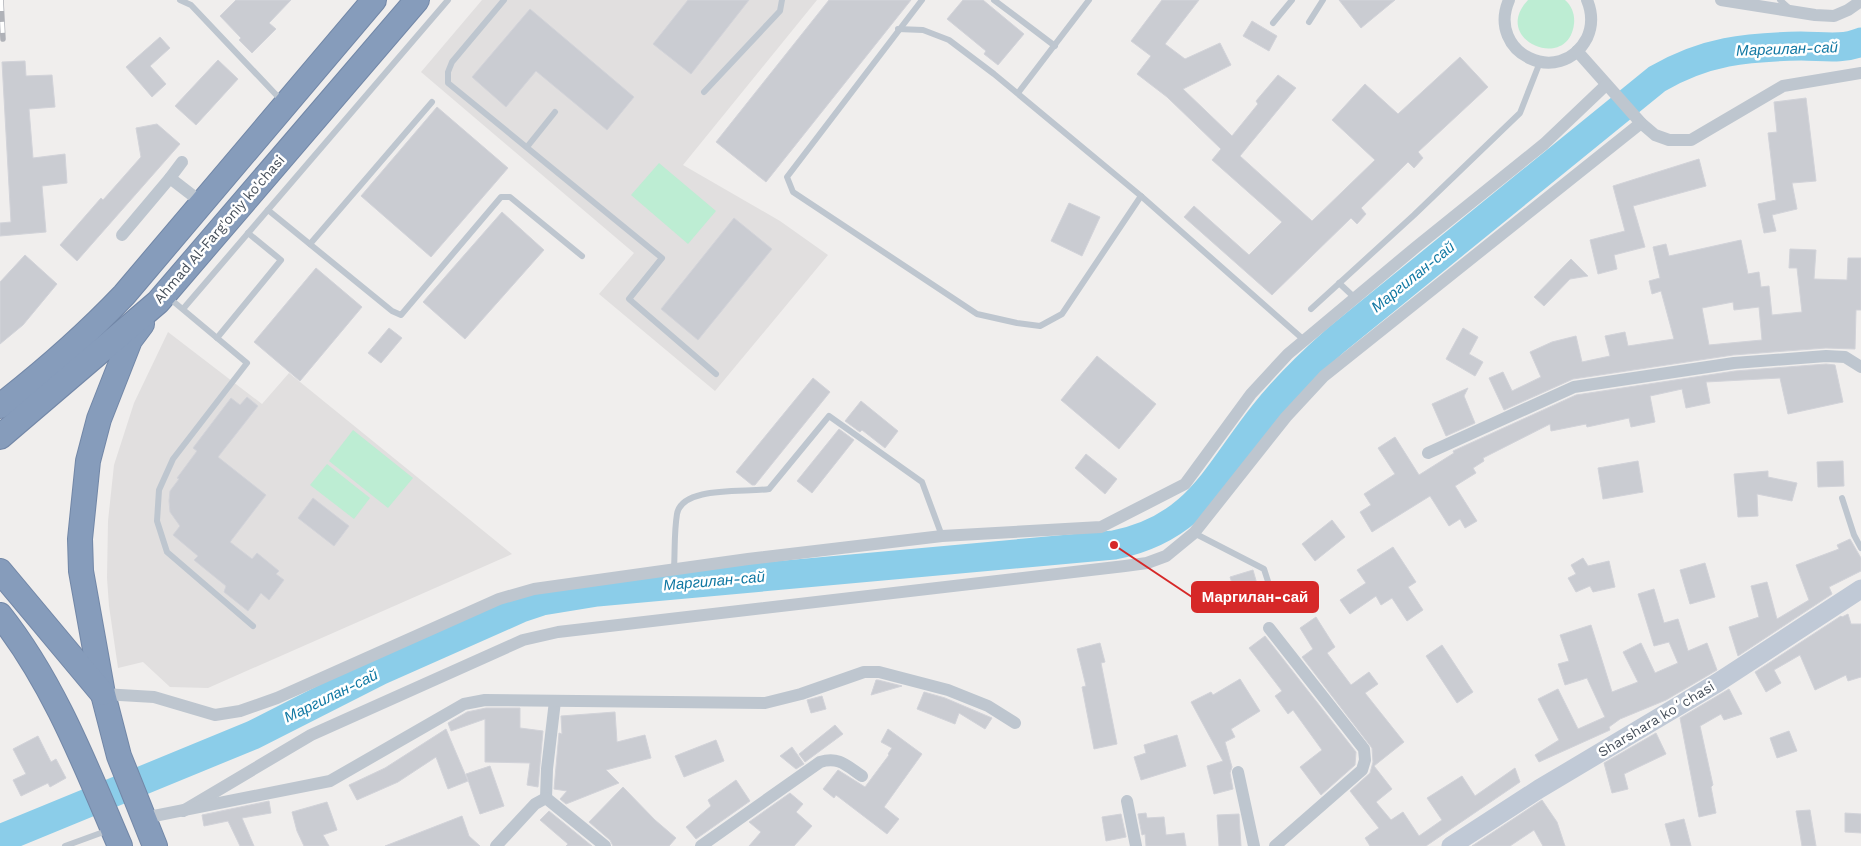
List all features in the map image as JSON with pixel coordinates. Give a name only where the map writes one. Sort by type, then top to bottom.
[{"type":"highway","name":"Ahmad Al-Farg'oniy ko'chasi","points":[[0,406],[52,366],[83,338],[124,295],[374,0]]},
{"type":"highway","name":"Ahmad Al-Farg'oniy ko'chasi","points":[[0,437],[161,298],[417,0]]},
{"type":"highway","points":[[155,846],[119,756],[103,694],[81,571],[80,538],[88,462],[99,419],[130,340],[161,298]]},
{"type":"highway","points":[[0,387],[52,366]]},
{"type":"highway","points":[[0,571],[103,694]]},
{"type":"highway","points":[[0,615],[36,665],[82,760],[114,833]]},
{"type":"street","points":[[1509,0],[1504,20],[1509,39],[1522,54],[1540,62],[1560,61],[1577,51],[1588,34],[1591,25],[1591,15],[1586,0]]},
{"type":"street","points":[[1721,0],[1794,12],[1834,16],[1848,10],[1861,1]]},
{"type":"street","points":[[1577,51],[1640,122],[1654,135],[1669,140],[1691,140],[1783,86],[1861,73]]},
{"type":"street","points":[[103,694],[154,697],[215,715],[240,711],[277,698],[500,599],[534,589],[674,569],[942,536],[1101,527],[1185,484],[1251,394],[1288,354],[1544,144],[1606,85]]},
{"type":"street","points":[[183,811],[311,735],[522,640],[568,630],[1147,563],[1166,556],[1194,532],[1286,417],[1324,376],[1640,122]]},
{"type":"street","points":[[122,235],[182,162]]},
{"type":"street","points":[[170,178],[201,202]]},
{"type":"street","points":[[1428,454],[1574,386],[1734,363],[1798,358],[1845,357],[1861,367]]},
{"type":"street","name":"Sharshara koʻchasi","points":[[1450,846],[1539,788],[1717,683],[1861,589]]},
{"type":"street","points":[[1268,628],[1364,749],[1365,760],[1362,770],[1275,846]]},
{"type":"street","points":[[144,818],[330,781],[464,704],[484,700],[765,703],[801,694],[864,672],[878,672],[948,690],[988,706],[1015,723]]},
{"type":"street","points":[[546,798],[547,769],[555,701]]},
{"type":"street","points":[[701,846],[820,762],[831,759],[839,761],[862,776]]},
{"type":"street","points":[[1238,772],[1254,846]]},
{"type":"street","points":[[496,846],[535,804],[546,798]]},
{"type":"street","points":[[546,798],[605,846]]},
{"type":"street","points":[[1127,801],[1136,846]]},
{"type":"lane","points":[[180,0],[191,5],[285,104]]},
{"type":"lane","points":[[183,309],[448,0]]},
{"type":"lane","points":[[504,0],[452,62],[448,72],[448,83],[662,258],[629,299],[716,374]]},
{"type":"lane","points":[[704,92],[780,11],[782,0]]},
{"type":"lane","points":[[922,0],[787,177],[793,192],[977,314],[1017,324],[1040,326],[1062,314],[1141,196]]},
{"type":"lane","points":[[994,0],[1055,46]]},
{"type":"lane","points":[[1018,93],[1090,0]]},
{"type":"lane","points":[[1273,23],[1292,0]]},
{"type":"lane","points":[[1309,22],[1323,0]]},
{"type":"lane","points":[[1780,0],[1794,12]]},
{"type":"lane","points":[[898,29],[923,30],[949,40],[1018,93],[1141,196],[1304,340]]},
{"type":"lane","points":[[1310,309],[1414,215],[1520,113],[1540,62]]},
{"type":"lane","points":[[310,244],[432,102]]},
{"type":"lane","points":[[527,147],[555,112]]},
{"type":"lane","points":[[268,210],[392,312],[401,315],[501,197],[510,197],[582,256]]},
{"type":"lane","points":[[217,338],[281,260],[248,233]]},
{"type":"lane","points":[[1339,283],[1355,298]]},
{"type":"lane","points":[[161,298],[183,309],[247,363],[173,459],[159,490],[157,521],[167,552],[253,626]]},
{"type":"lane","points":[[674,569],[677,512],[689,500],[702,493],[769,489],[829,416],[922,482],[942,536]]},
{"type":"lane","points":[[1842,498],[1854,535],[1861,548]]},
{"type":"lane","points":[[1194,532],[1264,569],[1275,603]]},
{"type":"lane","points":[[65,846],[114,833]]},
{"type":"shaded area","points":[[482,0],[817,0],[683,165],[780,221],[828,255],[715,391],[599,294],[634,253],[421,72]]},
{"type":"shaded area","points":[[168,332],[262,404],[289,373],[512,554],[208,688],[170,687],[143,662],[118,668],[107,578],[108,521],[114,465],[134,403]]},
{"type":"green space","points":[[1528,0],[1565,0],[1571,8],[1574,17],[1574,24],[1569,39],[1559,47],[1547,48],[1535,45],[1524,38],[1518,28],[1519,15]]},
{"type":"green space","points":[[659,163],[716,211],[688,244],[631,195]]},
{"type":"green space","points":[[353,430],[413,478],[388,508],[329,461]]},
{"type":"green space","points":[[327,464],[370,498],[354,519],[310,485]]},
{"type":"building","points":[[236,0],[291,0],[269,23],[276,29],[252,53],[220,16]]},
{"type":"building","points":[[688,0],[749,0],[691,74],[653,44]]},
{"type":"building","points":[[829,0],[911,0],[766,182],[716,142]]},
{"type":"building","points":[[963,0],[983,0],[1024,34],[998,65],[984,54],[986,51],[947,19]]},
{"type":"building","points":[[1162,0],[1199,0],[1165,44],[1185,59],[1220,43],[1231,65],[1183,89],[1232,136],[1258,104],[1256,101],[1278,75],[1296,88],[1240,156],[1312,221],[1375,160],[1332,120],[1365,84],[1398,114],[1460,57],[1488,87],[1418,152],[1423,158],[1414,168],[1408,162],[1361,208],[1366,214],[1357,224],[1351,218],[1272,295],[1184,217],[1194,206],[1249,255],[1282,222],[1212,160],[1221,149],[1167,97],[1137,74],[1151,56],[1131,41]]},
{"type":"building","points":[[1339,0],[1395,0],[1361,28]]},
{"type":"building","points":[[530,9],[634,97],[607,130],[536,71],[506,107],[472,77]]},
{"type":"building","points":[[1252,21],[1277,36],[1269,51],[1243,36]]},
{"type":"building","points":[[160,37],[170,48],[150,66],[166,84],[152,97],[126,67]]},
{"type":"building","points":[[218,60],[238,79],[196,125],[175,106]]},
{"type":"building","points":[[25,61],[26,76],[52,75],[55,107],[29,109],[33,158],[65,154],[67,183],[42,186],[46,232],[0,236],[0,223],[11,222],[2,62]]},
{"type":"building","points":[[1806,98],[1816,181],[1792,183],[1797,209],[1772,215],[1776,231],[1764,233],[1758,204],[1776,200],[1768,133],[1777,132],[1774,102]]},
{"type":"building","points":[[437,107],[508,168],[431,257],[361,196]]},
{"type":"building","points":[[157,124],[180,144],[77,261],[60,245],[101,198],[103,200],[141,157],[136,128]]},
{"type":"building","points":[[1699,159],[1706,186],[1633,206],[1645,247],[1614,255],[1617,269],[1598,274],[1590,240],[1625,231],[1613,186]]},
{"type":"building","points":[[1069,203],[1100,217],[1082,256],[1051,241]]},
{"type":"building","points":[[502,212],[544,250],[465,339],[423,302]]},
{"type":"building","points":[[734,218],[772,249],[698,340],[661,309]]},
{"type":"building","points":[[1741,240],[1748,274],[1759,272],[1761,287],[1769,286],[1772,315],[1802,312],[1797,268],[1789,268],[1790,249],[1816,250],[1814,279],[1847,280],[1848,258],[1861,258],[1861,310],[1856,310],[1855,349],[1826,348],[1733,355],[1573,379],[1504,410],[1489,378],[1503,372],[1512,391],[1541,377],[1530,352],[1552,342],[1576,336],[1582,362],[1610,356],[1605,336],[1625,332],[1628,346],[1674,339],[1661,291],[1652,294],[1649,281],[1660,278],[1653,247],[1666,244],[1669,256]],"holes":[[[1733,302],[1734,310],[1759,307],[1762,340],[1709,345],[1702,308]]]},
{"type":"building","points":[[25,255],[57,284],[23,325],[0,344],[0,282]]},
{"type":"building","points":[[1571,259],[1588,276],[1570,279],[1544,306],[1534,297]]},
{"type":"building","points":[[316,268],[362,307],[300,381],[254,342]]},
{"type":"building","points":[[389,328],[402,338],[381,363],[368,353]]},
{"type":"building","points":[[1463,328],[1478,337],[1469,354],[1483,362],[1475,376],[1446,359]]},
{"type":"building","points":[[1097,356],[1156,404],[1119,449],[1061,400]]},
{"type":"building","points":[[1826,364],[1835,365],[1843,402],[1788,414],[1780,378],[1706,382],[1710,403],[1686,408],[1682,389],[1650,396],[1655,422],[1631,427],[1629,418],[1587,427],[1586,424],[1551,431],[1550,424],[1483,458],[1484,461],[1473,468],[1476,473],[1455,486],[1477,521],[1465,528],[1460,519],[1449,526],[1430,496],[1372,532],[1360,512],[1371,505],[1364,494],[1395,474],[1378,448],[1395,437],[1419,475],[1454,453],[1453,451],[1576,395],[1735,371]]},
{"type":"building","points":[[813,378],[830,392],[755,485],[752,485],[736,472]]},
{"type":"building","points":[[1468,388],[1464,396],[1475,423],[1446,436],[1432,404]]},
{"type":"building","points":[[247,397],[258,406],[218,457],[266,495],[230,542],[252,559],[257,553],[279,571],[276,574],[284,580],[269,600],[261,593],[248,611],[224,592],[226,586],[194,560],[198,556],[173,535],[180,526],[170,512],[169,501],[170,491],[179,479],[177,478],[197,451],[193,448],[231,398],[240,405]]},
{"type":"building","points":[[861,401],[898,431],[885,448],[862,430],[860,432],[845,421]]},
{"type":"building","points":[[839,429],[854,440],[812,493],[797,481]]},
{"type":"building","points":[[1086,454],[1117,479],[1105,494],[1075,468]]},
{"type":"building","points":[[1638,461],[1643,492],[1603,499],[1598,468]]},
{"type":"building","points":[[1843,461],[1844,486],[1818,487],[1817,462]]},
{"type":"building","points":[[1768,471],[1768,477],[1797,483],[1792,501],[1757,494],[1758,516],[1738,517],[1734,474]]},
{"type":"building","points":[[313,498],[349,526],[334,546],[298,518]]},
{"type":"building","points":[[1332,520],[1345,537],[1315,561],[1302,544]]},
{"type":"building","points":[[1850,539],[1861,558],[1861,571],[1829,587],[1832,594],[1738,656],[1729,627],[1759,617],[1751,586],[1767,582],[1777,619],[1809,600],[1796,565],[1839,549],[1837,545]]},
{"type":"building","points":[[1393,547],[1416,582],[1408,587],[1423,610],[1407,621],[1392,598],[1381,605],[1376,596],[1350,614],[1340,600],[1366,583],[1357,570]]},
{"type":"building","points":[[1583,558],[1588,566],[1609,561],[1615,587],[1593,592],[1590,586],[1576,592],[1568,578],[1576,574],[1571,565]]},
{"type":"building","points":[[1705,563],[1715,597],[1690,604],[1680,570]]},
{"type":"building","points":[[1253,570],[1261,598],[1239,605],[1230,577]]},
{"type":"building","points":[[1654,589],[1664,623],[1678,619],[1688,651],[1707,643],[1717,670],[1666,700],[1620,719],[1609,727],[1610,730],[1539,762],[1535,755],[1559,740],[1538,699],[1558,689],[1578,729],[1605,717],[1587,678],[1565,685],[1558,664],[1569,661],[1560,635],[1591,625],[1612,692],[1638,682],[1623,652],[1641,643],[1655,673],[1678,663],[1669,642],[1654,646],[1638,594]]},
{"type":"building","points":[[1848,614],[1851,624],[1861,624],[1861,677],[1848,681],[1846,675],[1815,690],[1800,655],[1774,670],[1781,683],[1766,692],[1755,672],[1841,616]]},
{"type":"building","points":[[1316,617],[1335,647],[1327,653],[1351,685],[1369,672],[1378,684],[1365,693],[1404,742],[1374,766],[1392,789],[1376,802],[1391,820],[1403,812],[1419,836],[1442,820],[1427,798],[1462,776],[1475,796],[1515,768],[1520,782],[1426,846],[1370,846],[1365,838],[1379,828],[1350,791],[1370,773],[1373,762],[1372,748],[1302,657],[1313,649],[1300,628]]},
{"type":"building","points":[[1265,636],[1356,752],[1355,765],[1321,795],[1300,767],[1322,750],[1293,710],[1288,714],[1275,696],[1282,691],[1249,648]]},
{"type":"building","points":[[1100,643],[1105,662],[1101,663],[1117,744],[1094,749],[1082,687],[1086,686],[1077,649]]},
{"type":"building","points":[[1442,645],[1473,692],[1457,703],[1426,656]]},
{"type":"building","points":[[1240,679],[1260,711],[1231,729],[1235,737],[1225,742],[1232,767],[1230,773],[1233,789],[1214,794],[1207,766],[1223,761],[1191,702],[1211,692],[1213,695]]},
{"type":"building","points":[[876,680],[878,680],[902,686],[871,695]]},
{"type":"building","points":[[1729,689],[1742,714],[1724,720],[1721,714],[1700,726],[1713,785],[1711,787],[1716,813],[1699,817],[1680,718]]},
{"type":"building","points":[[924,692],[945,698],[992,718],[985,729],[959,713],[955,724],[917,709]]},
{"type":"building","points":[[822,696],[826,709],[811,713],[807,700]]},
{"type":"building","points":[[486,708],[520,708],[520,728],[543,731],[538,787],[527,785],[530,763],[485,762],[485,719],[451,731],[448,723],[467,712]]},
{"type":"building","points":[[615,712],[617,742],[645,735],[651,758],[606,770],[619,783],[566,804],[560,799],[567,791],[554,789],[559,733],[562,734],[561,716]]},
{"type":"building","points":[[835,725],[843,734],[805,762],[799,754]]},
{"type":"building","points":[[446,729],[468,781],[448,789],[436,757],[398,782],[357,800],[349,785],[385,768]]},
{"type":"building","points":[[888,729],[922,754],[884,807],[899,819],[887,834],[836,795],[834,798],[823,789],[838,770],[865,787],[889,755],[892,748],[881,742]]},
{"type":"building","points":[[1789,731],[1797,751],[1777,758],[1770,738]]},
{"type":"building","points":[[1656,733],[1666,754],[1624,774],[1628,789],[1612,793],[1604,763]]},
{"type":"building","points":[[1177,735],[1186,766],[1141,780],[1134,757],[1146,753],[1144,745]]},
{"type":"building","points":[[38,736],[51,762],[56,759],[66,778],[50,787],[48,783],[21,796],[13,780],[26,774],[13,749]]},
{"type":"building","points":[[716,740],[724,761],[684,777],[675,756]]},
{"type":"building","points":[[792,747],[804,764],[796,769],[780,756]]},
{"type":"building","points":[[490,766],[504,806],[480,814],[466,774]]},
{"type":"building","points":[[736,780],[750,801],[696,839],[686,827],[711,806],[708,800]]},
{"type":"building","points":[[623,787],[655,820],[676,838],[669,846],[613,846],[610,840],[589,822]]},
{"type":"building","points":[[790,793],[803,804],[796,812],[812,826],[794,846],[749,846],[761,832],[749,822]]},
{"type":"building","points":[[1542,800],[1557,822],[1565,846],[1543,846],[1534,830],[1510,846],[1472,846]]},
{"type":"building","points":[[269,801],[271,813],[242,818],[254,846],[240,846],[228,821],[204,826],[202,815]]},
{"type":"building","points":[[327,802],[337,830],[323,835],[329,846],[304,846],[297,831],[292,812]]},
{"type":"building","points":[[1810,810],[1816,846],[1802,846],[1796,811]]},
{"type":"building","points":[[549,811],[592,846],[566,846],[568,844],[540,820]]},
{"type":"building","points":[[1146,813],[1147,818],[1164,817],[1166,835],[1184,833],[1186,846],[1146,846],[1145,834],[1142,835],[1138,814]]},
{"type":"building","points":[[1845,813],[1861,814],[1861,833],[1845,832]]},
{"type":"building","points":[[1121,814],[1126,837],[1106,841],[1102,817]]},
{"type":"building","points":[[1239,814],[1241,846],[1219,846],[1217,815]]},
{"type":"building","points":[[462,816],[469,836],[480,846],[385,846]]},
{"type":"building","points":[[1684,819],[1691,846],[1671,846],[1665,824]]},
{"type":"waterway","name":"Маргилан-сай","points":[[0,839],[253,735],[379,671],[521,608],[542,601],[597,592],[1114,545],[1143,537],[1166,526],[1186,512],[1202,496],[1272,404],[1298,375],[1336,340],[1657,79],[1692,62],[1726,52],[1744,49],[1801,46],[1839,47],[1861,42]]},
{"type":"railway","points":[[1,0],[3,39]]},
{"type":"place","name":"Маргилан-сай","points":[[1114,545]]}]
